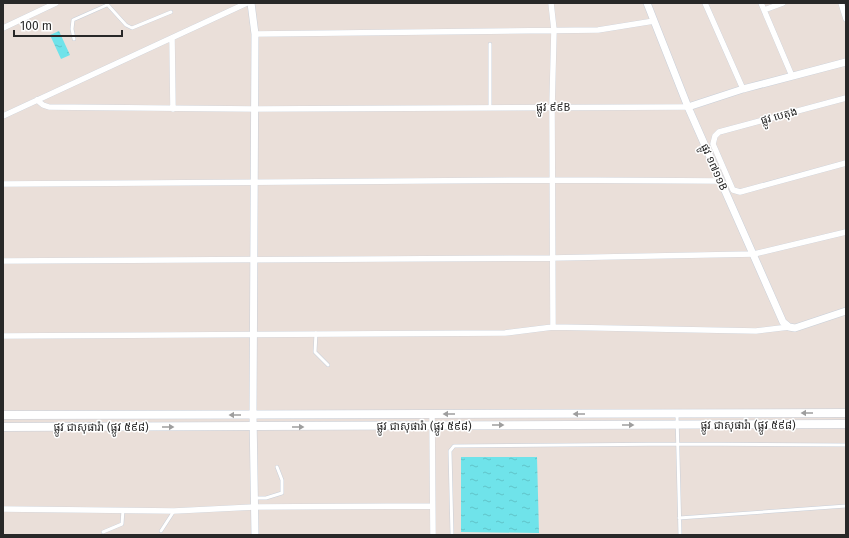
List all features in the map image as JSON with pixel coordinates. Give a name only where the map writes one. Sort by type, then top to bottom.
[{"type":"main road","name":"ផ្លូវ ជាសុផារ៉ា (ផ្លូវ ៥៩៨)","points":[[3,415],[846,413]]},
{"type":"main road","name":"ផ្លូវ ជាសុផារ៉ា (ផ្លូវ ៥៩៨)","points":[[3,427],[846,424]]},
{"type":"street","points":[[3,28],[56,3]]},
{"type":"street","points":[[3,116],[247,3]]},
{"type":"street","points":[[251,3],[255,34],[255,535]]},
{"type":"street","points":[[551,3],[554,30],[552,107],[553,328]]},
{"type":"street","name":"ផ្លូវ ១៧១១B","points":[[647,3],[688,107],[720,181],[754,254],[783,322],[789,327]]},
{"type":"street","points":[[705,3],[743,89]]},
{"type":"street","points":[[761,3],[792,76]]},
{"type":"street","points":[[764,10],[783,3]]},
{"type":"street","points":[[841,3],[846,19]]},
{"type":"street","points":[[255,34],[598,30],[654,21]]},
{"type":"street","points":[[172,38],[173,109]]},
{"type":"street","name":"ផ្លូវ ៩៩B","points":[[37,100],[43,105],[49,107],[173,109],[688,107],[743,89],[846,62]]},
{"type":"street","name":"ផ្លូវ បេតុង","points":[[846,98],[719,132],[715,136],[713,144],[733,190],[736,192],[846,163]]},
{"type":"street","points":[[3,184],[553,180],[720,181]]},
{"type":"street","points":[[3,261],[552,258],[754,254],[846,232]]},
{"type":"street","points":[[3,336],[505,333],[553,328],[756,331],[789,327],[795,328],[846,311]]},
{"type":"street","points":[[432,414],[433,535]]},
{"type":"street","points":[[3,509],[174,511],[254,507],[432,506]]},
{"type":"lane","points":[[74,39],[72,29],[73,20],[106,4],[126,25],[132,28],[171,12]]},
{"type":"lane","points":[[490,44],[490,107]]},
{"type":"lane","points":[[316,334],[315,352],[328,364]]},
{"type":"lane","points":[[677,414],[680,535]]},
{"type":"lane","points":[[452,535],[450,451],[454,446],[677,444],[846,445]]},
{"type":"lane","points":[[254,498],[266,498],[282,492],[282,480],[277,467]]},
{"type":"lane","points":[[679,518],[846,506]]},
{"type":"lane","points":[[103,532],[122,524],[123,510]]},
{"type":"lane","points":[[161,531],[174,511]]},
{"type":"water","points":[[59,31],[70,55],[61,59],[50,35]]},
{"type":"water","points":[[461,457],[537,457],[539,533],[461,532]]}]
